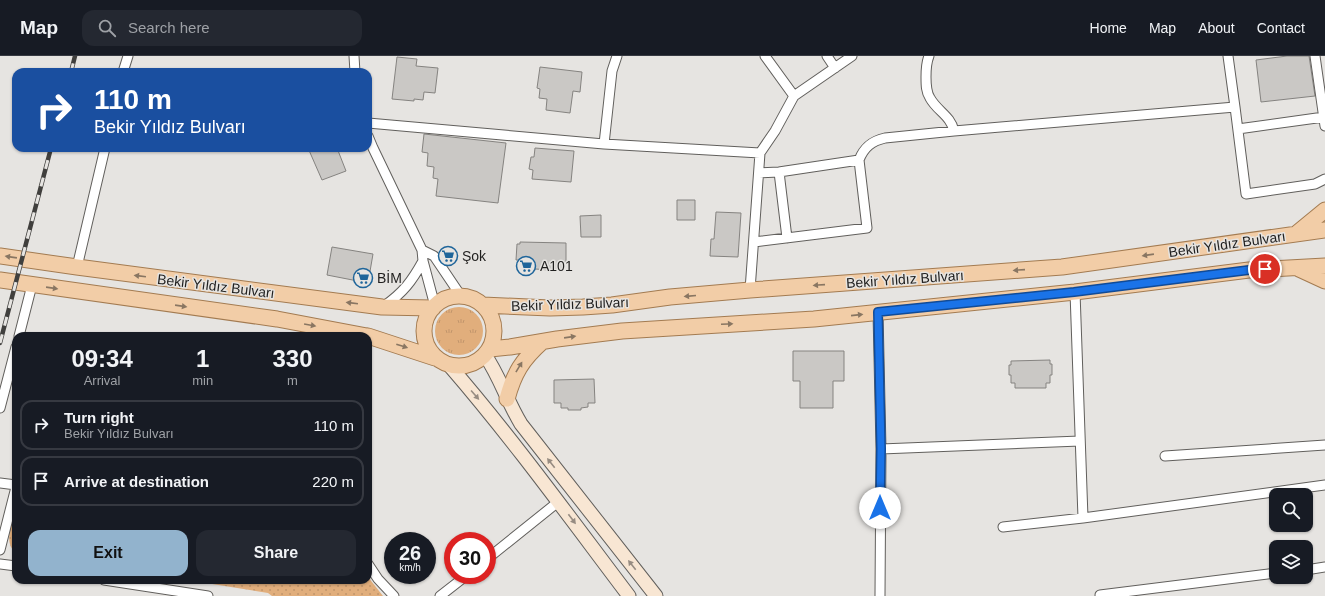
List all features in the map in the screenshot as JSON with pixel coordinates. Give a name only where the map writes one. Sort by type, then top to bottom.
[{"type":"main road","points":[[1298,233],[1325,210]]},
{"type":"main road","name":"Bekir Yıldız Bulvarı","points":[[483,305],[583,307],[750,290],[1062,267],[1325,230]]},
{"type":"main road","name":"Bekir Yıldız Bulvarı","points":[[0,256],[382,308],[434,307]]},
{"type":"main road","name":"Bekir Yıldız Bulvarı","points":[[488,352],[510,347],[622,331],[814,319],[1074,292],[1249,270],[1325,266]]},
{"type":"main road","points":[[1296,268],[1325,281]]},
{"type":"main road","name":"Bekir Yıldız Bulvarı","points":[[0,280],[277,319],[346,332]]},
{"type":"main road","points":[[461,296],[483,305],[488,311],[494,326],[493,341],[488,352],[479,360],[465,366],[449,365],[436,358],[426,345],[424,330],[428,314],[434,307],[446,299],[461,296]]},
{"type":"main road","name":"Bekir Yıldız Bulvarı","points":[[372,338],[436,358]]},
{"type":"main road","points":[[507,399],[511,383],[520,366],[528,354],[542,342]]},
{"type":"street","points":[[124,68],[128,56]]},
{"type":"street","points":[[354,56],[355,68]]},
{"type":"street","points":[[604,144],[612,71],[617,56]]},
{"type":"street","points":[[766,56],[794,96]]},
{"type":"street","points":[[827,56],[835,68]]},
{"type":"street","points":[[750,290],[760,153],[775,131],[794,96],[852,56]]},
{"type":"street","points":[[929,56],[926,63],[928,94],[935,105],[950,121],[954,130]]},
{"type":"street","points":[[1228,56],[1246,194],[1315,184],[1325,179]]},
{"type":"street","points":[[1238,129],[1324,121],[1315,56]]},
{"type":"street","points":[[754,242],[867,228],[859,160],[865,148],[876,140],[954,130],[1235,107]]},
{"type":"street","points":[[372,123],[604,144],[760,153]]},
{"type":"street","points":[[372,146],[422,250],[423,261],[434,307]]},
{"type":"street","points":[[77,267],[104,152]]},
{"type":"street","points":[[759,173],[779,172],[859,160]]},
{"type":"street","points":[[779,172],[787,238]]},
{"type":"street","points":[[422,250],[434,256],[461,296]]},
{"type":"street","points":[[382,308],[393,300],[408,285],[414,278],[423,261]]},
{"type":"street","points":[[20,332],[32,285]]},
{"type":"street","points":[[1074,292],[1083,518]]},
{"type":"street","points":[[878,312],[881,449],[880,596]]},
{"type":"street","points":[[488,352],[507,399],[521,424],[656,596]]},
{"type":"street","points":[[0,408],[12,362]]},
{"type":"street","points":[[449,365],[502,427],[629,596]]},
{"type":"street","points":[[881,449],[1080,442]]},
{"type":"street","points":[[1165,456],[1325,445]]},
{"type":"street","points":[[0,483],[12,485]]},
{"type":"street","points":[[1003,527],[1083,518],[1325,485]]},
{"type":"street","points":[[0,550],[12,502]]},
{"type":"street","points":[[496,552],[558,502]]},
{"type":"street","points":[[0,564],[12,566]]},
{"type":"street","points":[[1313,569],[1325,567]]},
{"type":"street","points":[[372,570],[378,579],[394,596]]},
{"type":"street","points":[[1100,595],[1269,574]]},
{"type":"street","points":[[130,584],[208,596]]},
{"type":"street","points":[[440,596],[455,584]]},
{"type":"green space","points":[[459,307],[468,309],[476,314],[481,322],[483,331],[481,340],[476,348],[468,353],[459,355],[450,353],[442,348],[437,340],[435,331],[437,322],[442,314],[450,309]]},
{"type":"green space","points":[[12,523],[12,549],[9,538]]},
{"type":"green space","points":[[372,582],[383,596],[272,596],[268,593],[212,584],[372,584]]},
{"type":"building","points":[[1287,56],[1309,56],[1315,96],[1261,102],[1256,60]]},
{"type":"building","points":[[397,57],[417,59],[416,66],[438,68],[435,93],[424,92],[423,100],[414,99],[414,101],[392,99]]},
{"type":"building","points":[[540,67],[582,72],[580,92],[573,91],[570,113],[546,110],[547,99],[539,98],[540,89],[537,88]]},
{"type":"building","points":[[424,134],[506,143],[498,203],[436,196],[438,179],[433,178],[434,167],[427,166],[428,153],[422,152]]},
{"type":"building","points":[[535,148],[574,151],[571,182],[532,179],[533,170],[529,169],[531,157],[534,157]]},
{"type":"building","points":[[310,152],[339,152],[346,171],[322,180]]},
{"type":"building","points":[[677,200],[695,200],[695,220],[677,220]]},
{"type":"building","points":[[716,212],[741,213],[738,257],[710,256],[711,239],[714,239]]},
{"type":"building","points":[[601,215],[601,237],[581,237],[580,216]]},
{"type":"building","points":[[520,242],[566,243],[566,262],[563,262],[562,269],[551,270],[519,268],[520,260],[516,260],[517,244],[520,244]]},
{"type":"building","points":[[332,247],[373,254],[368,283],[327,275]]},
{"type":"building","points":[[793,351],[844,351],[844,381],[833,381],[833,408],[800,408],[800,381],[793,381]]},
{"type":"building","points":[[1050,360],[1050,364],[1052,364],[1052,375],[1050,375],[1050,383],[1046,383],[1046,388],[1015,388],[1015,383],[1011,383],[1009,365],[1011,365],[1011,361]]},
{"type":"building","points":[[594,379],[595,403],[588,403],[588,407],[581,408],[581,410],[568,410],[568,408],[561,408],[561,403],[554,403],[554,380]]},
{"type":"railway","points":[[72,68],[75,56]]},
{"type":"railway","points":[[0,343],[50,152]]},
{"type":"place","name":"Şok","points":[[448,256]]},
{"type":"place","name":"A101","points":[[526,266]]},
{"type":"place","name":"BİM","points":[[363,278]]},
{"type":"route","points":[[880,508],[881,449],[878,312],[1020,298],[1265,269]]}]
